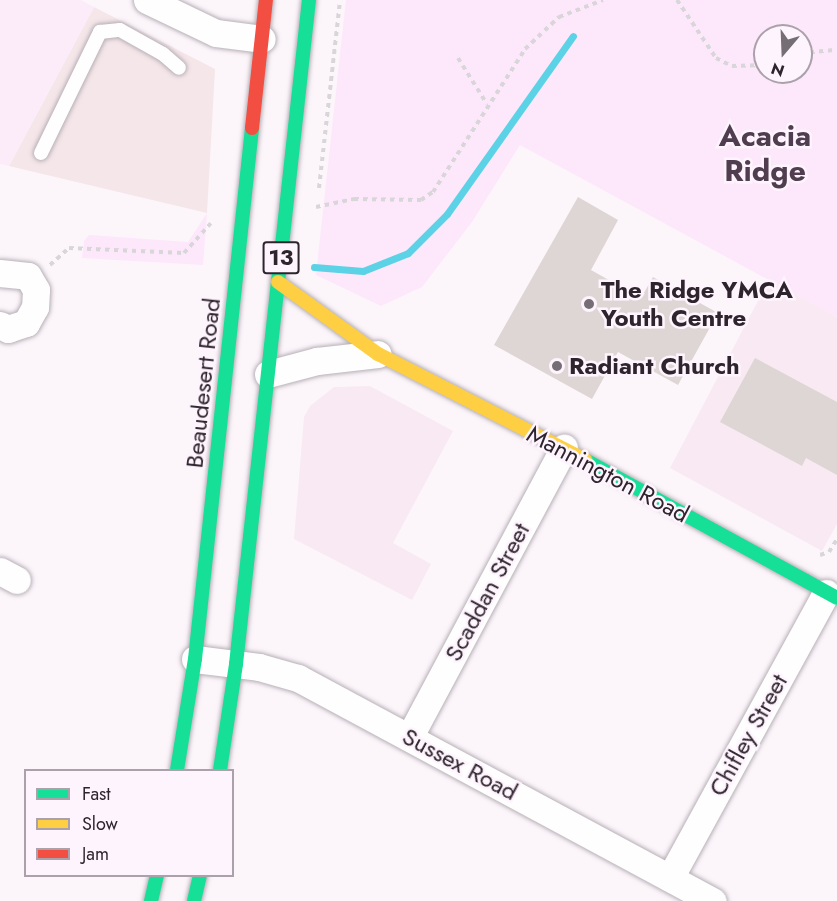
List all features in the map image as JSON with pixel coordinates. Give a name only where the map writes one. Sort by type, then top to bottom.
[{"type":"main road","name":"Beaudesert Road","points":[[177,769],[195,659],[266,0]]},
{"type":"main road","name":"13","points":[[220,769],[236,664],[309,0]]},
{"type":"main road","name":"Mannington Road","points":[[278,282],[378,354],[564,448],[834,597]]},
{"type":"main road","points":[[151,901],[157,877]]},
{"type":"main road","points":[[194,901],[200,877]]},
{"type":"street","points":[[147,0],[216,33],[262,39]]},
{"type":"street","points":[[0,273],[28,276],[36,290],[34,307],[26,322],[8,329],[0,325]]},
{"type":"street","points":[[268,374],[317,362],[378,354]]},
{"type":"street","name":"Scaddan Street","points":[[410,736],[564,448]]},
{"type":"street","name":"Chifley Street","points":[[670,878],[834,597]]},
{"type":"street","name":"Sussex Road","points":[[195,659],[236,664],[298,678],[410,736],[713,901]]},
{"type":"lane","points":[[42,153],[100,32],[120,30],[163,54],[179,68]]},
{"type":"path","points":[[315,218],[340,0]]},
{"type":"path","points":[[316,207],[354,199],[421,200],[433,192],[487,104],[525,49],[543,30],[559,18],[603,0]]},
{"type":"path","points":[[677,0],[716,58],[732,66],[753,65]]},
{"type":"path","points":[[813,51],[837,50]]},
{"type":"path","points":[[458,58],[487,104]]},
{"type":"path","points":[[31,282],[69,248],[184,253],[211,224]]},
{"type":"path","points":[[813,555],[829,552],[837,538]]},
{"type":"shaded area","points":[[0,0],[81,0],[94,7],[9,166],[0,164]]},
{"type":"shaded area","points":[[346,0],[837,0],[837,317],[520,145],[472,222],[422,287],[381,306],[316,275]]},
{"type":"shaded area","points":[[94,7],[215,69],[207,213],[9,166]]},
{"type":"shaded area","points":[[207,213],[203,265],[82,258],[84,241],[89,235],[188,242]]},
{"type":"shaded area","points":[[769,280],[837,317],[837,524],[822,551],[670,468]]},
{"type":"shaded area","points":[[370,386],[453,431],[393,543],[431,564],[412,600],[294,539],[304,417],[310,406],[334,387]]},
{"type":"building","points":[[578,197],[618,220],[591,270],[641,298],[653,277],[718,313],[678,385],[618,352],[592,399],[494,345]]},
{"type":"building","points":[[755,358],[837,402],[837,475],[806,458],[802,466],[720,422]]},
{"type":"waterway","points":[[314,267],[363,271],[408,253],[447,214],[573,36]]},
{"type":"traffic: fast","points":[[220,769],[236,664],[309,0]]},
{"type":"traffic: fast","points":[[177,769],[195,659],[252,128]]},
{"type":"traffic: fast","points":[[585,460],[837,598]]},
{"type":"traffic: fast","points":[[151,901],[157,877]]},
{"type":"traffic: fast","points":[[194,901],[200,877]]},
{"type":"traffic: slow","points":[[278,282],[378,354],[585,460]]},
{"type":"traffic: jam","points":[[252,128],[266,0]]},
{"type":"place","name":"The Ridge YMCA Youth Centre","points":[[589,304]]},
{"type":"place","name":"Radiant Church","points":[[557,366]]},
{"type":"district","name":"Acacia Ridge","points":[[765,153]]}]
